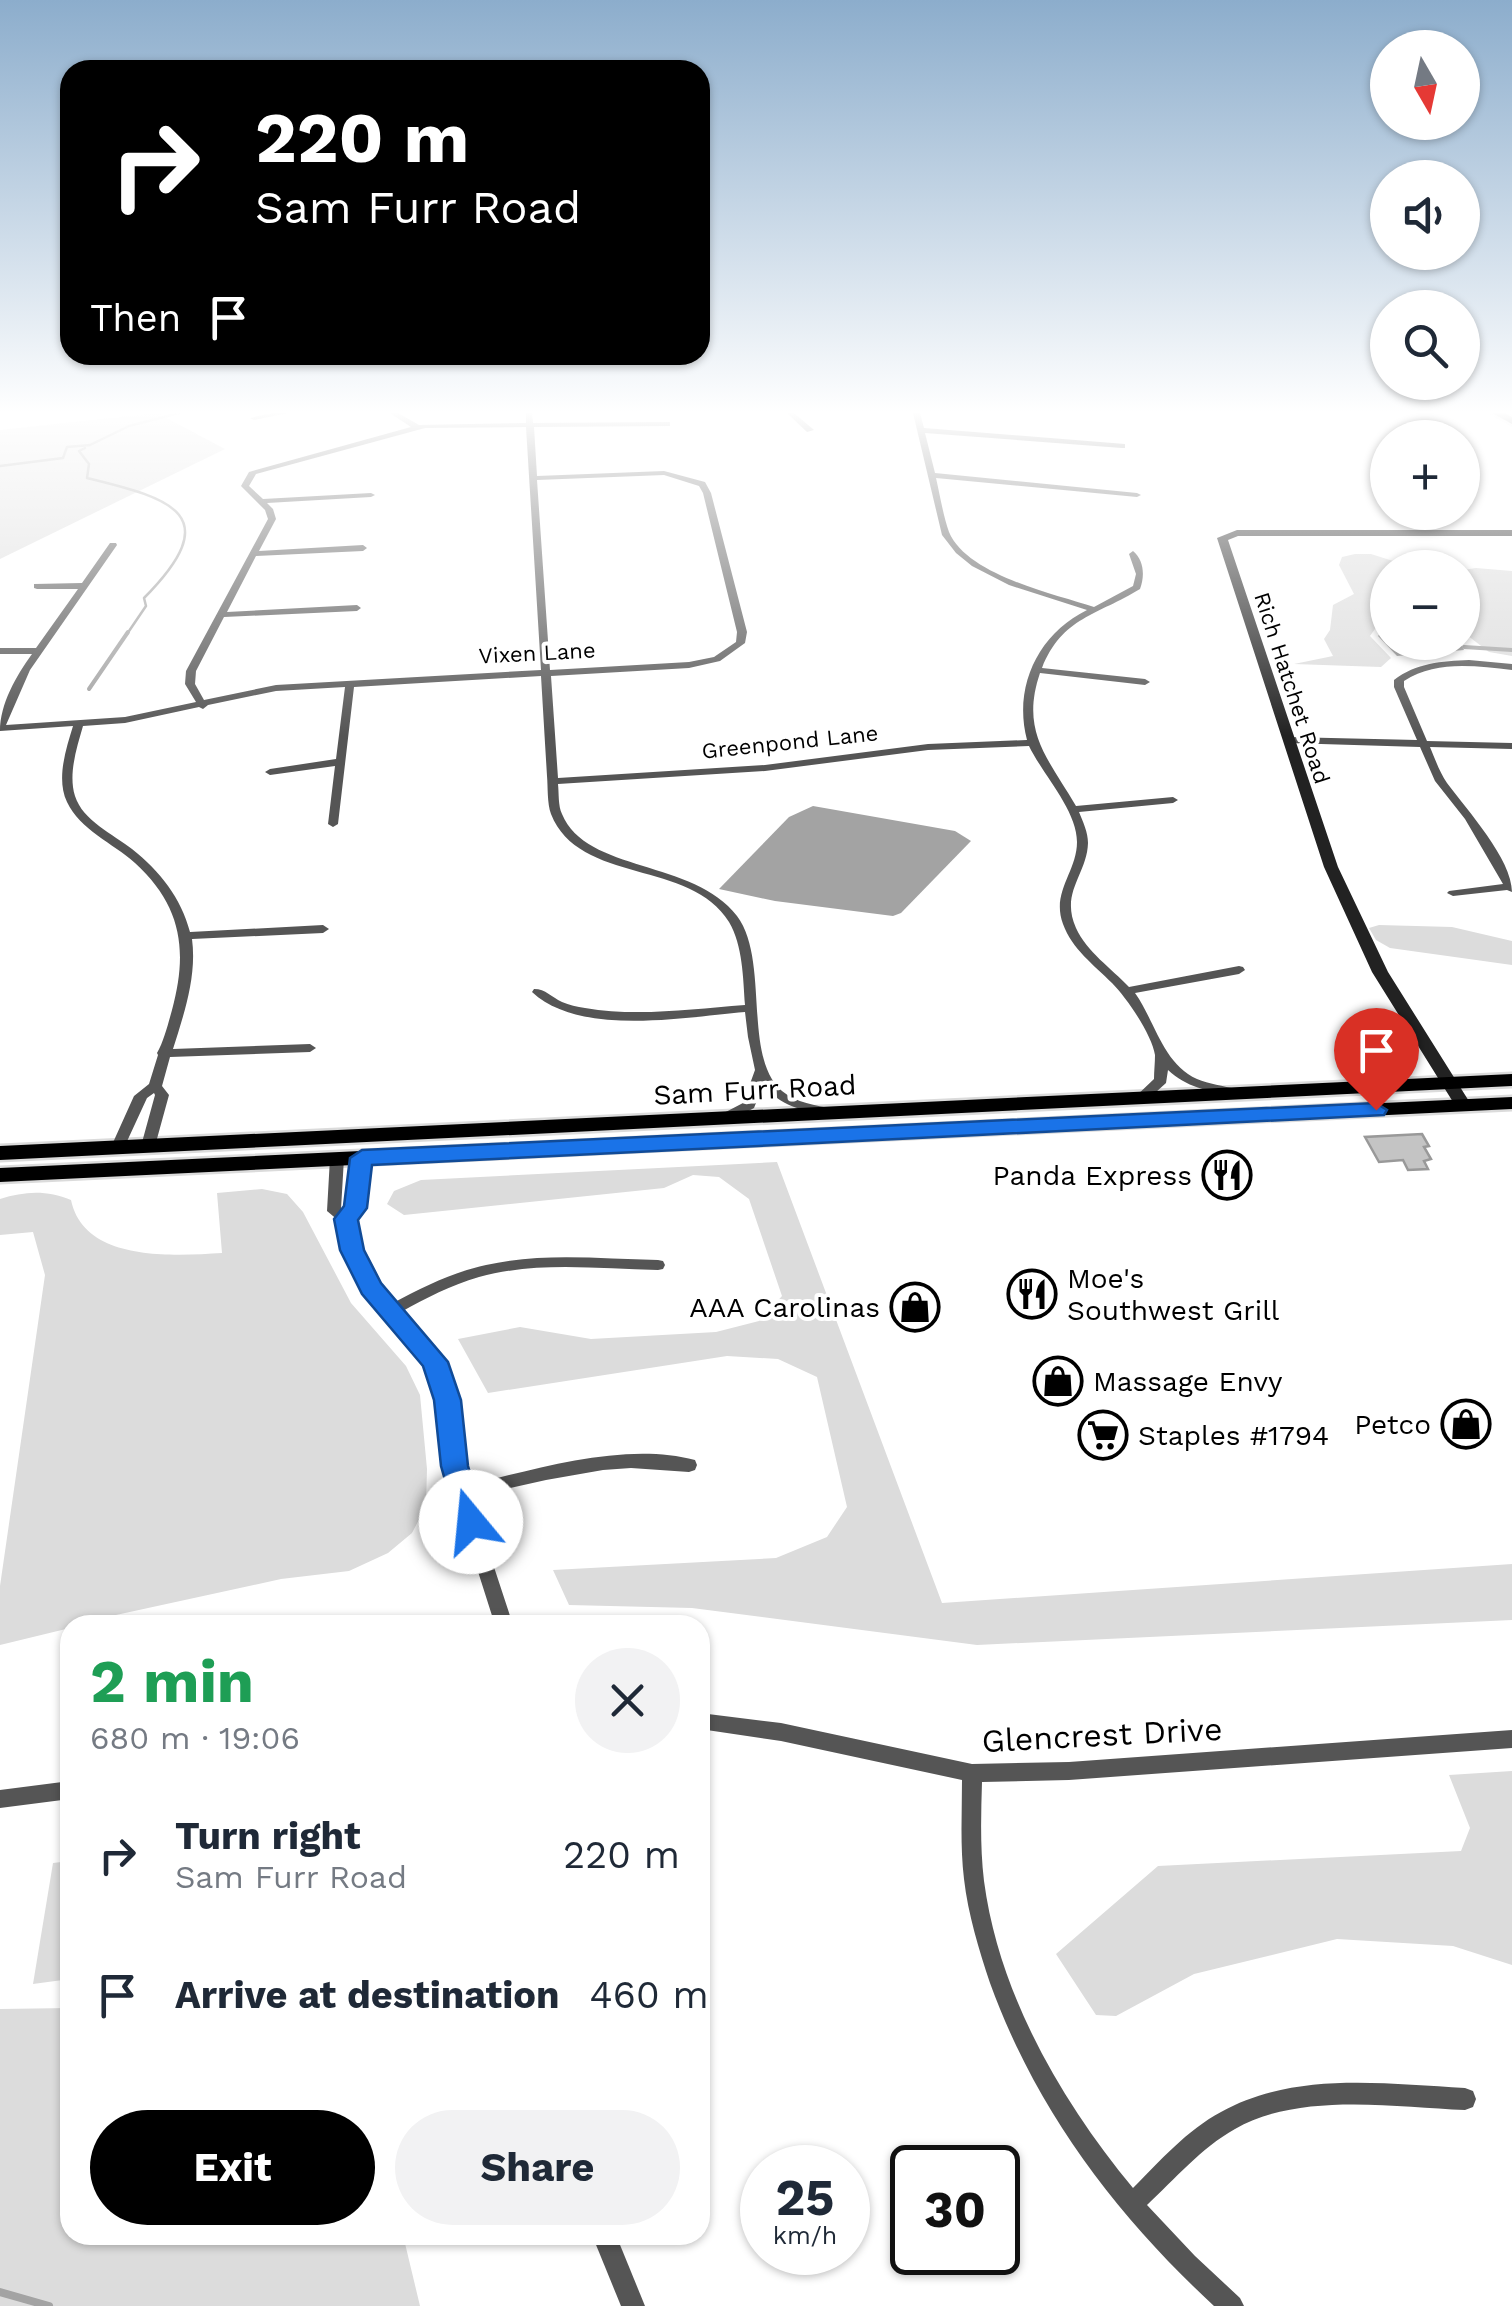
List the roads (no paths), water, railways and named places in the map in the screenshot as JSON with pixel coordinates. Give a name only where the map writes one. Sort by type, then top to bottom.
[{"type":"main road","name":"Sam Furr Road","points":[[0,1153],[1512,1080]]},
{"type":"main road","name":"Sam Furr Road","points":[[0,1175],[1512,1103]]},
{"type":"main road","points":[[337,1158],[371,1146],[628,1124]]},
{"type":"main road","points":[[0,1165],[122,1157],[148,1146]]},
{"type":"street","points":[[203,706],[189,678],[271,521]]},
{"type":"street","points":[[538,521],[555,812],[576,842],[602,855],[686,882],[713,898],[731,915],[740,932],[761,1071],[749,1105],[722,1119]]},
{"type":"street","name":"Vixen Lane","points":[[0,727],[78,725],[203,706],[276,688],[701,663],[736,649],[742,632],[715,521]]},
{"type":"street","points":[[942,521],[946,535],[961,556],[1009,582],[1092,610]]},
{"type":"street","name":"Rich Hatchet Road","points":[[1464,1106],[1380,972],[1355,922],[1321,841],[1222,544],[1224,536],[1512,533]]},
{"type":"street","points":[[0,727],[18,683],[37,652],[113,545]]},
{"type":"street","points":[[253,554],[364,548]]},
{"type":"street","points":[[1133,554],[1140,574],[1136,587],[1061,626],[1036,670],[1026,709],[1031,743],[1071,810],[1083,845],[1065,898],[1068,924],[1083,948],[1127,992],[1161,1053],[1194,1082],[1242,1094]]},
{"type":"street","points":[[37,586],[85,586]]},
{"type":"street","points":[[219,615],[357,608]]},
{"type":"street","points":[[0,651],[37,652]]},
{"type":"street","points":[[1453,893],[1511,887],[1476,827],[1440,782],[1401,694],[1399,680],[1435,666],[1512,667]]},
{"type":"street","points":[[1036,670],[1145,682]]},
{"type":"street","points":[[332,824],[350,683]]},
{"type":"street","points":[[78,725],[68,786],[70,800],[87,821],[142,862],[158,880],[178,910],[185,936],[185,976],[154,1086],[141,1096],[118,1147]]},
{"type":"street","points":[[1288,740],[1512,746]]},
{"type":"street","name":"Greenpond Lane","points":[[553,781],[765,768],[928,747],[1031,743]]},
{"type":"street","points":[[270,772],[340,762]]},
{"type":"street","points":[[1071,810],[1173,800]]},
{"type":"street","points":[[185,936],[323,929]]},
{"type":"street","points":[[1127,992],[1239,970]]},
{"type":"street","points":[[538,992],[559,1005],[608,1014],[752,1008]]},
{"type":"street","points":[[163,1053],[310,1048]]},
{"type":"street","points":[[1140,1099],[1161,1080],[1161,1053]]},
{"type":"street","points":[[761,1071],[779,1096],[835,1114]]},
{"type":"street","points":[[148,1146],[162,1095],[154,1086]]},
{"type":"street","points":[[337,1158],[334,1210],[346,1219],[359,1270],[420,1341],[444,1384],[461,1492],[501,1615]]},
{"type":"street","points":[[346,1219],[356,1208],[362,1158]]},
{"type":"street","points":[[391,1311],[427,1290],[486,1269],[530,1264],[658,1265]]},
{"type":"street","points":[[461,1492],[606,1463],[652,1460],[689,1465]]},
{"type":"street","name":"Glencrest Drive","points":[[710,1722],[781,1732],[972,1773],[1069,1771],[1512,1739]]},
{"type":"street","points":[[972,1773],[976,1893],[998,1976],[1046,2084],[1130,2204],[1177,2259],[1232,2306]]},
{"type":"street","points":[[0,1799],[60,1791]]},
{"type":"street","points":[[1130,2204],[1213,2130],[1260,2106],[1330,2096],[1465,2098]]},
{"type":"street","points":[[608,2245],[633,2306]]},
{"type":"waterway","points":[[127,634],[146,606],[144,598],[169,570],[182,547],[185,529],[181,521]]},
{"type":"waterway","points":[[89,689],[128,632]]},
{"type":"waterway","points":[[1480,648],[1512,650]]},
{"type":"waterway","points":[[0,2292],[49,2306]]},
{"type":"place","name":"Panda Express","points":[[1227,1175]]},
{"type":"place","name":"Moe's Southwest Grill","points":[[1032,1294]]},
{"type":"place","name":"AAA Carolinas","points":[[915,1307]]},
{"type":"place","name":"Massage Envy","points":[[1058,1381]]},
{"type":"place","name":"Petco","points":[[1466,1424]]},
{"type":"place","name":"Staples #1794","points":[[1103,1435]]}]
